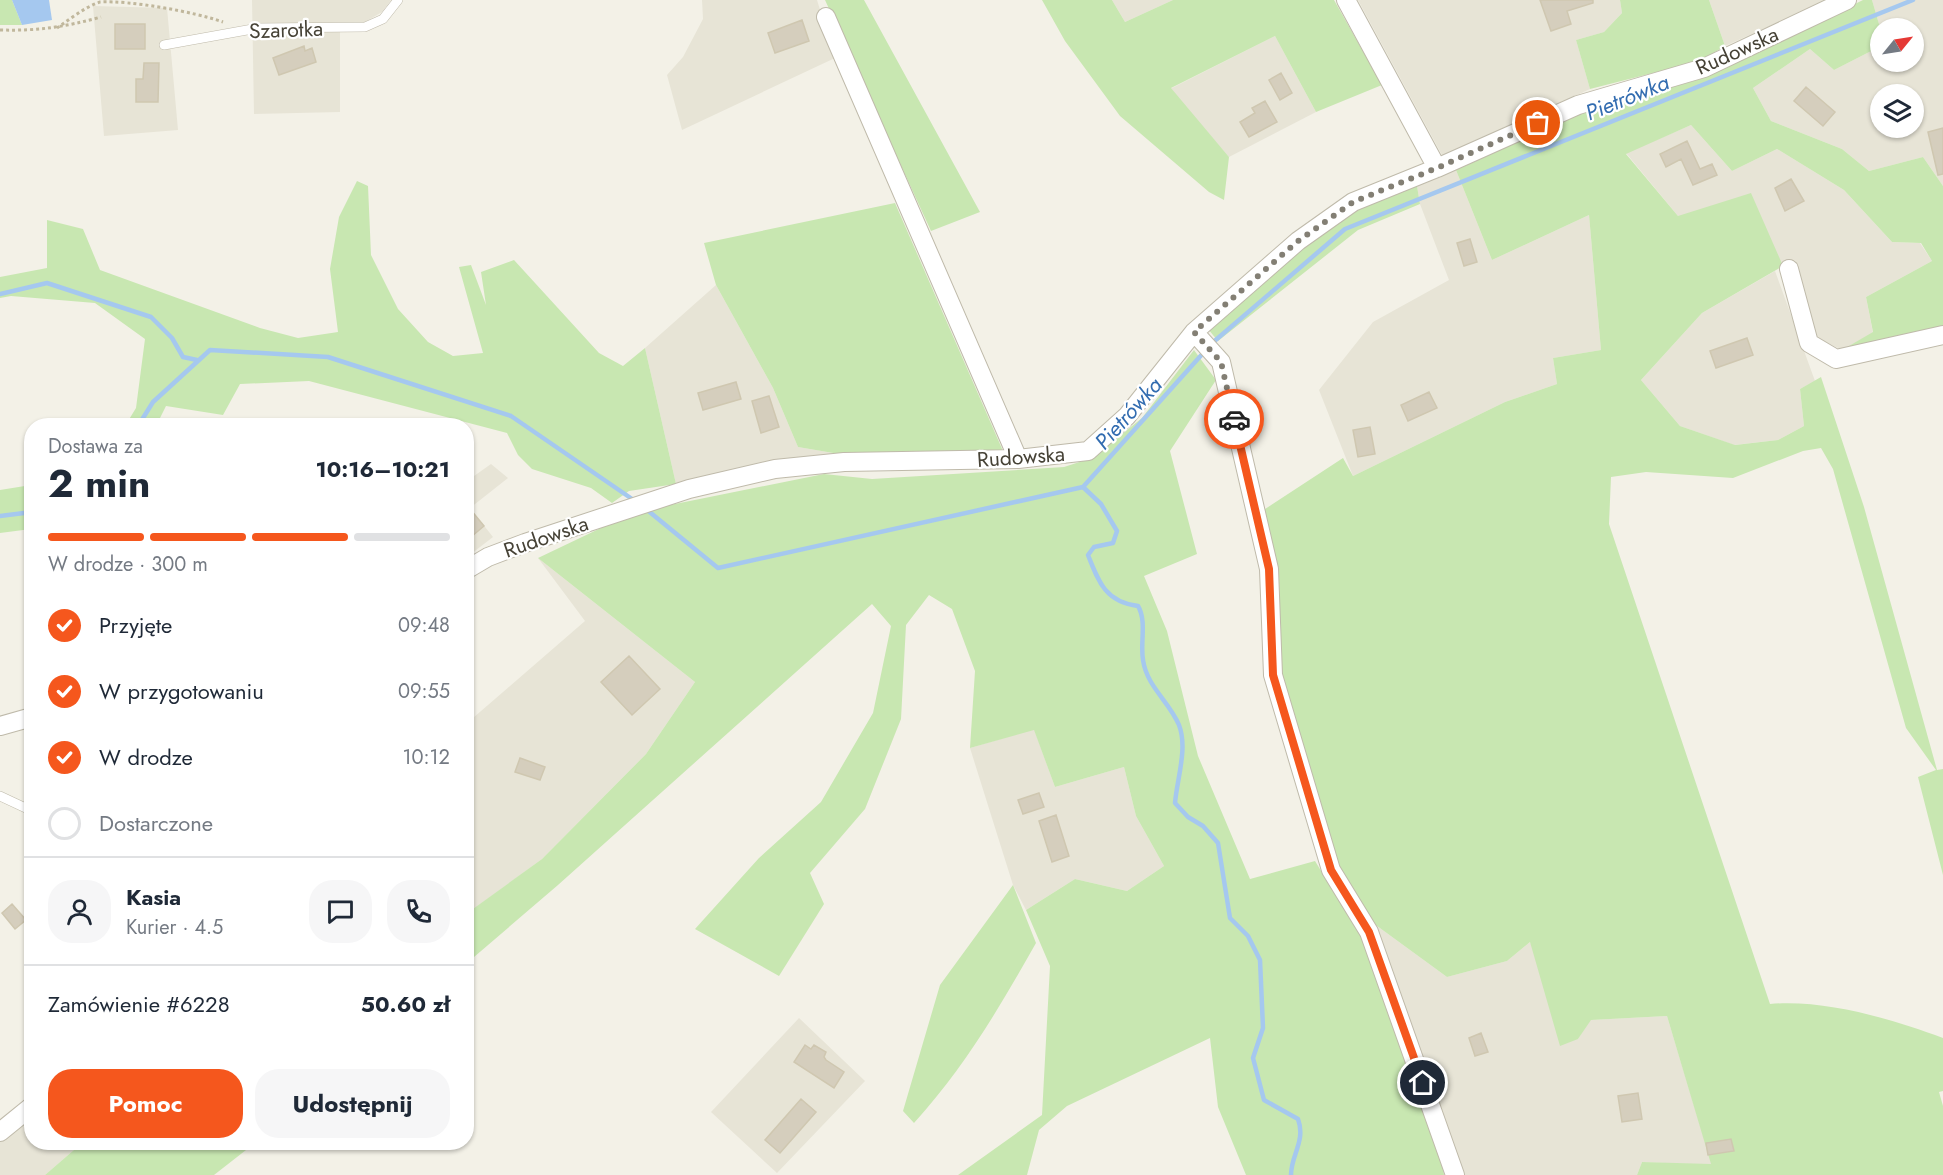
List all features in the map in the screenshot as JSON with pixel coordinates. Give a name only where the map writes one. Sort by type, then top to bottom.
[{"type":"street","points":[[1346,0],[1437,168]]},
{"type":"street","name":"Rudowska","points":[[474,565],[488,557],[525,543],[689,489],[775,469],[844,462],[1018,459],[1088,451],[1127,416],[1194,332],[1298,241],[1353,202],[1437,168],[1578,105],[1704,68],[1847,0]]},
{"type":"street","points":[[826,17],[1018,459]]},
{"type":"street","points":[[1789,269],[1809,343],[1836,359],[1943,335]]},
{"type":"street","points":[[1194,332],[1221,362],[1269,569],[1273,675],[1331,870],[1369,932],[1455,1175]]},
{"type":"street","points":[[0,726],[24,719]]},
{"type":"street","points":[[0,1132],[24,1112]]},
{"type":"lane","name":"Szarotka","points":[[164,45],[248,30],[365,27],[383,19],[398,0]]},
{"type":"lane","points":[[0,796],[24,807]]},
{"type":"path","points":[[57,28],[91,6],[112,0],[158,4],[248,30]]},
{"type":"path","points":[[0,30],[35,31],[101,17]]},
{"type":"shaded area","points":[[252,0],[391,0],[382,12],[365,22],[340,23],[340,112],[254,114]]},
{"type":"shaded area","points":[[702,0],[817,0],[835,58],[682,130],[667,75],[683,57],[703,19]]},
{"type":"shaded area","points":[[1112,0],[1173,0],[1125,22]]},
{"type":"shaded area","points":[[1358,0],[1620,0],[1622,13],[1604,32],[1576,40],[1590,89],[1443,157]]},
{"type":"shaded area","points":[[1709,0],[1827,0],[1725,46]]},
{"type":"shaded area","points":[[1872,0],[1943,0],[1943,186],[1923,157],[1869,171],[1842,149],[1771,121],[1753,88],[1810,49],[1834,70],[1870,52],[1870,72],[1924,72],[1924,18],[1877,18]]},
{"type":"shaded area","points":[[93,6],[167,8],[178,130],[104,136]]},
{"type":"shaded area","points":[[1275,36],[1316,112],[1229,157],[1170,89]]},
{"type":"shaded area","points":[[1691,125],[1732,171],[1777,149],[1844,190],[1892,242],[1920,243],[1932,261],[1866,297],[1873,333],[1842,350],[1814,336],[1795,260],[1783,266],[1678,216],[1626,153]]},
{"type":"shaded area","points":[[1456,170],[1492,260],[1589,215],[1601,350],[1553,358],[1557,384],[1505,402],[1353,476],[1319,390],[1373,322],[1449,280],[1420,204],[1417,186]]},
{"type":"shaded area","points":[[1775,271],[1815,381],[1800,389],[1804,426],[1778,440],[1734,445],[1680,426],[1641,380],[1702,313]]},
{"type":"shaded area","points":[[716,285],[773,388],[798,447],[845,455],[676,484],[645,348]]},
{"type":"shaded area","points":[[491,464],[508,478],[474,505],[474,476]]},
{"type":"shaded area","points":[[474,513],[493,537],[474,552]]},
{"type":"shaded area","points":[[538,558],[695,682],[646,754],[542,859],[474,909],[474,717],[585,621]]},
{"type":"shaded area","points":[[1034,729],[1055,787],[1124,767],[1136,816],[1164,866],[1127,891],[1075,879],[1026,910],[1013,885],[970,748]]},
{"type":"shaded area","points":[[1373,923],[1447,977],[1507,961],[1530,942],[1578,1039],[1590,1020],[1667,1016],[1712,1165],[1642,1162],[1637,1175],[1465,1175]]},
{"type":"shaded area","points":[[799,1018],[865,1081],[777,1173],[711,1112]]},
{"type":"shaded area","points":[[24,1117],[24,1150],[74,1150],[45,1175],[0,1175],[0,1138]]},
{"type":"green space","points":[[0,0],[12,0],[22,25],[0,25]]},
{"type":"green space","points":[[825,0],[864,0],[980,212],[931,231]]},
{"type":"green space","points":[[1042,0],[1112,0],[1125,22],[1173,0],[1334,0],[1382,85],[1316,112],[1275,36],[1171,88],[1229,157],[1224,200],[1209,192],[1120,116],[1065,41]]},
{"type":"green space","points":[[1620,0],[1709,0],[1725,46],[1700,61],[1590,89],[1576,40],[1604,32],[1622,13]]},
{"type":"green space","points":[[1863,0],[1872,0],[1877,18],[1870,18],[1870,52],[1834,70],[1810,49],[1753,88],[1771,121],[1842,149],[1869,171],[1923,157],[1943,186],[1943,329],[1842,350],[1873,332],[1866,297],[1932,261],[1921,243],[1892,242],[1844,190],[1777,149],[1732,171],[1691,125],[1626,154],[1678,216],[1751,193],[1783,266],[1702,313],[1641,380],[1680,426],[1735,445],[1778,440],[1804,426],[1800,389],[1821,377],[1864,507],[1937,770],[1943,769],[1943,875],[1918,777],[1936,770],[1906,728],[1833,469],[1821,448],[1803,451],[1733,478],[1646,472],[1611,477],[1609,524],[1770,1004],[1813,1005],[1858,1012],[1943,1038],[1943,1091],[1939,1092],[1943,1106],[1943,1175],[1637,1175],[1642,1162],[1711,1164],[1667,1016],[1591,1020],[1578,1039],[1560,1046],[1530,942],[1507,961],[1447,977],[1373,923],[1339,867],[1281,676],[1279,575],[1262,511],[1343,458],[1353,476],[1505,402],[1557,384],[1553,358],[1601,350],[1589,215],[1492,260],[1456,170],[1581,113],[1704,78]]},
{"type":"green space","points":[[357,181],[368,186],[371,255],[398,309],[428,342],[453,356],[483,353],[459,267],[471,265],[486,305],[481,272],[514,260],[599,353],[623,366],[645,348],[676,484],[629,491],[612,503],[591,488],[532,469],[518,455],[507,433],[474,424],[474,418],[450,418],[309,381],[240,384],[223,415],[166,406],[160,418],[130,418],[136,408],[145,339],[95,303],[11,296],[0,298],[0,277],[47,268],[47,220],[83,229],[100,270],[260,328],[298,338],[338,332],[330,269],[339,217]]},
{"type":"green space","points":[[1417,186],[1420,204],[1358,230],[1218,341],[1208,329],[1301,248],[1354,211]]},
{"type":"green space","points":[[895,203],[1003,451],[845,455],[798,447],[773,388],[716,285],[704,243]]},
{"type":"green space","points":[[1194,350],[1216,380],[1170,451],[1197,554],[1144,576],[1167,631],[1198,756],[1250,879],[1315,861],[1360,934],[1442,1159],[1444,1175],[1246,1175],[1218,1107],[1210,1038],[1067,1106],[1039,1130],[1027,1175],[958,1175],[1042,1115],[1050,966],[1026,910],[1075,879],[1127,891],[1164,866],[1136,816],[1124,767],[1055,787],[1034,730],[970,748],[975,671],[952,609],[929,595],[906,625],[901,719],[865,809],[810,873],[824,904],[779,976],[695,929],[759,858],[821,802],[873,713],[891,626],[872,604],[558,885],[474,957],[474,908],[542,859],[646,754],[695,682],[538,558],[603,527],[660,507],[824,474],[872,479],[1064,467],[1092,458],[1142,418]]},
{"type":"green space","points":[[24,486],[24,530],[0,533],[0,490]]},
{"type":"green space","points":[[1013,885],[1036,943],[965,1059],[914,1123],[903,1111],[940,985]]},
{"type":"green space","points":[[74,1150],[246,1150],[214,1175],[45,1175]]},
{"type":"water","points":[[12,0],[49,0],[52,20],[22,25]]},
{"type":"building","points":[[1540,0],[1593,0],[1593,3],[1567,11],[1571,24],[1551,31]]},
{"type":"building","points":[[802,20],[809,41],[775,53],[768,33]]},
{"type":"building","points":[[115,24],[145,24],[145,49],[115,49]]},
{"type":"building","points":[[304,46],[305,51],[312,48],[316,62],[279,75],[273,58]]},
{"type":"building","points":[[144,63],[159,63],[158,102],[136,102],[136,79],[143,79]]},
{"type":"building","points":[[1281,73],[1292,93],[1280,100],[1269,80]]},
{"type":"building","points":[[1806,87],[1835,112],[1823,126],[1794,101]]},
{"type":"building","points":[[1265,101],[1277,122],[1249,137],[1240,122],[1255,113],[1252,108]]},
{"type":"building","points":[[1943,128],[1943,174],[1938,175],[1928,132]]},
{"type":"building","points":[[1687,141],[1700,169],[1712,164],[1717,175],[1693,185],[1681,159],[1666,167],[1660,154]]},
{"type":"building","points":[[1791,179],[1804,201],[1785,211],[1775,188]]},
{"type":"building","points":[[1470,239],[1477,262],[1464,266],[1457,243]]},
{"type":"building","points":[[1747,338],[1753,355],[1716,368],[1710,351]]},
{"type":"building","points":[[736,382],[741,399],[703,410],[698,393]]},
{"type":"building","points":[[1429,392],[1437,408],[1408,421],[1401,405]]},
{"type":"building","points":[[769,396],[779,427],[761,433],[752,401]]},
{"type":"building","points":[[1370,427],[1375,454],[1358,457],[1353,430]]},
{"type":"building","points":[[474,514],[484,526],[474,534]]},
{"type":"building","points":[[629,656],[660,689],[632,715],[601,682]]},
{"type":"building","points":[[520,758],[545,767],[540,780],[515,772]]},
{"type":"building","points":[[1039,793],[1044,807],[1023,814],[1018,800]]},
{"type":"building","points":[[1056,815],[1069,856],[1052,862],[1039,821]]},
{"type":"building","points":[[12,904],[24,918],[24,922],[15,929],[2,913]]},
{"type":"building","points":[[1481,1033],[1488,1052],[1475,1056],[1469,1038]]},
{"type":"building","points":[[805,1045],[811,1049],[814,1045],[826,1052],[824,1057],[826,1060],[844,1072],[834,1088],[794,1062]]},
{"type":"building","points":[[1638,1093],[1642,1119],[1622,1122],[1618,1096]]},
{"type":"building","points":[[801,1099],[816,1112],[780,1153],[765,1140]]},
{"type":"building","points":[[1731,1139],[1734,1151],[1708,1155],[1706,1143]]},
{"type":"waterway","name":"Pietrówka","points":[[1211,344],[1345,229],[1913,0]]},
{"type":"waterway","points":[[0,294],[47,283],[151,317],[172,338],[183,357],[197,360]]},
{"type":"waterway","points":[[143,418],[153,402],[210,350],[328,357],[511,416],[635,501]]},
{"type":"waterway","name":"Pietrówka","points":[[1083,487],[1205,351]]},
{"type":"waterway","name":"Pietrówka","points":[[1083,487],[1101,504],[1117,531],[1113,543],[1094,547],[1088,555],[1092,565],[1105,590],[1118,600],[1138,606],[1143,625],[1142,653],[1145,670],[1179,725],[1182,753],[1175,803],[1188,817],[1203,826],[1218,843],[1230,918],[1248,936],[1260,960],[1263,1028],[1253,1058],[1264,1100],[1298,1119],[1300,1134],[1291,1175]]},
{"type":"waterway","points":[[646,509],[718,568],[1083,487]]},
{"type":"waterway","points":[[0,516],[24,513]]},
{"type":"way so far","points":[[1234,419],[1221,362],[1194,332],[1298,241],[1353,202],[1538,123]]},
{"type":"route","points":[[1234,419],[1269,569],[1273,675],[1331,870],[1369,932],[1423,1083]]}]
